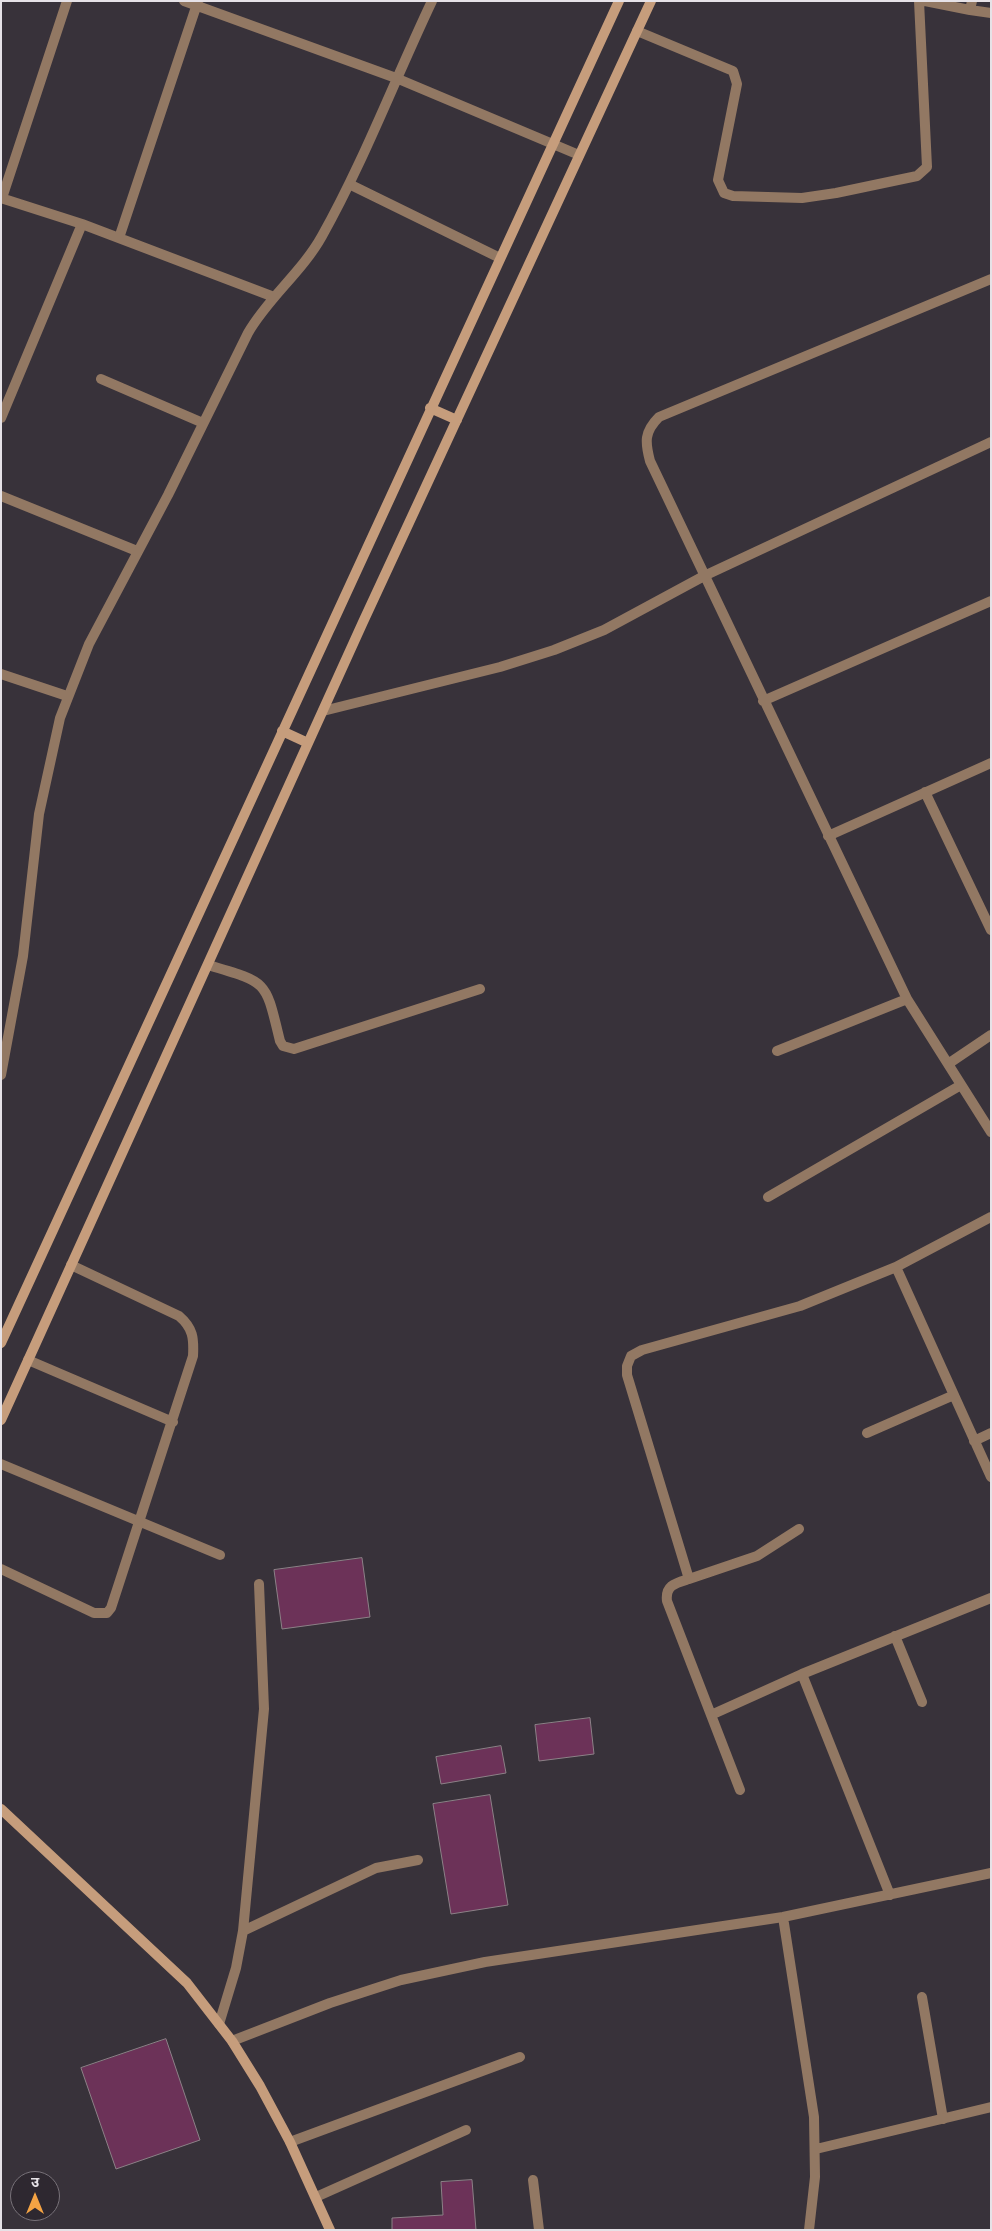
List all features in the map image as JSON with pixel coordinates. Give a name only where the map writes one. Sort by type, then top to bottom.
[{"type":"main road","points":[[1,1343],[619,1]]},
{"type":"main road","points":[[1,1420],[308,743],[651,1]]},
{"type":"main road","points":[[430,408],[457,420]]},
{"type":"main road","points":[[282,731],[308,743]]},
{"type":"main road","points":[[1,1809],[187,1983],[232,2040],[260,2086],[290,2142],[330,2230]]},
{"type":"street","points":[[67,1],[2,198],[82,224],[274,297]]},
{"type":"street","points":[[184,1],[198,3],[396,78],[579,155]]},
{"type":"street","points":[[1,1075],[23,956],[39,814],[51,754],[67,696],[89,644],[248,333],[260,312],[321,238],[349,184],[432,1]]},
{"type":"street","points":[[637,31],[732,71],[737,84],[718,180],[724,193],[732,196],[802,198],[917,176],[924,172],[928,166],[919,1]]},
{"type":"street","points":[[925,1],[971,6],[991,13]]},
{"type":"street","points":[[119,238],[198,3]]},
{"type":"street","points":[[349,184],[500,258]]},
{"type":"street","points":[[1,418],[82,224]]},
{"type":"street","points":[[991,279],[660,418],[650,427],[646,445],[650,461],[704,576],[907,999],[991,1132]]},
{"type":"street","points":[[100,379],[203,423]]},
{"type":"street","points":[[323,711],[500,667],[554,650],[604,630],[704,576],[991,442]]},
{"type":"street","points":[[1,496],[137,551]]},
{"type":"street","points":[[763,701],[991,600]]},
{"type":"street","points":[[1,674],[67,696]]},
{"type":"street","points":[[828,836],[991,763]]},
{"type":"street","points":[[925,792],[991,930]]},
{"type":"street","points":[[208,965],[249,977],[265,989],[280,1041],[283,1046],[294,1049],[480,989]]},
{"type":"street","points":[[777,1051],[907,999]]},
{"type":"street","points":[[948,1064],[991,1035]]},
{"type":"street","points":[[768,1196],[961,1085]]},
{"type":"street","points":[[689,1579],[628,1375],[627,1366],[631,1356],[642,1350],[800,1306],[896,1267],[991,1217]]},
{"type":"street","points":[[1,1569],[94,1613],[107,1613],[111,1608],[140,1522],[193,1356],[194,1338],[189,1324],[179,1316],[71,1265]]},
{"type":"street","points":[[896,1267],[991,1477]]},
{"type":"street","points":[[28,1360],[173,1422]]},
{"type":"street","points":[[867,1433],[954,1395]]},
{"type":"street","points":[[974,1441],[991,1433]]},
{"type":"street","points":[[1,1464],[220,1555]]},
{"type":"street","points":[[740,1790],[668,1601],[668,1588],[674,1584],[757,1556],[799,1529]]},
{"type":"street","points":[[219,2024],[236,1968],[243,1931],[264,1709],[263,1636],[259,1584]]},
{"type":"street","points":[[711,1715],[802,1674],[988,1599],[991,1610]]},
{"type":"street","points":[[895,1636],[922,1702]]},
{"type":"street","points":[[802,1674],[890,1895]]},
{"type":"street","points":[[243,1931],[369,1871],[418,1860]]},
{"type":"street","points":[[232,2040],[330,2003],[401,1980],[485,1962],[783,1918],[991,1873]]},
{"type":"street","points":[[783,1918],[814,2117],[816,2149],[810,2230]]},
{"type":"street","points":[[922,1998],[943,2119]]},
{"type":"street","points":[[290,2142],[520,2057]]},
{"type":"street","points":[[816,2149],[991,2107]]},
{"type":"street","points":[[316,2197],[466,2130]]},
{"type":"street","points":[[533,2180],[539,2230]]},
{"type":"building","points":[[362,1558],[370,1617],[282,1629],[274,1570]]},
{"type":"building","points":[[590,1718],[594,1754],[539,1761],[535,1725]]},
{"type":"building","points":[[501,1746],[506,1773],[441,1784],[436,1757]]},
{"type":"building","points":[[490,1795],[508,1905],[451,1914],[433,1804]]},
{"type":"building","points":[[166,2039],[200,2140],[116,2169],[81,2068]]},
{"type":"building","points":[[472,2180],[476,2230],[392,2230],[392,2218],[443,2215],[441,2182]]}]
